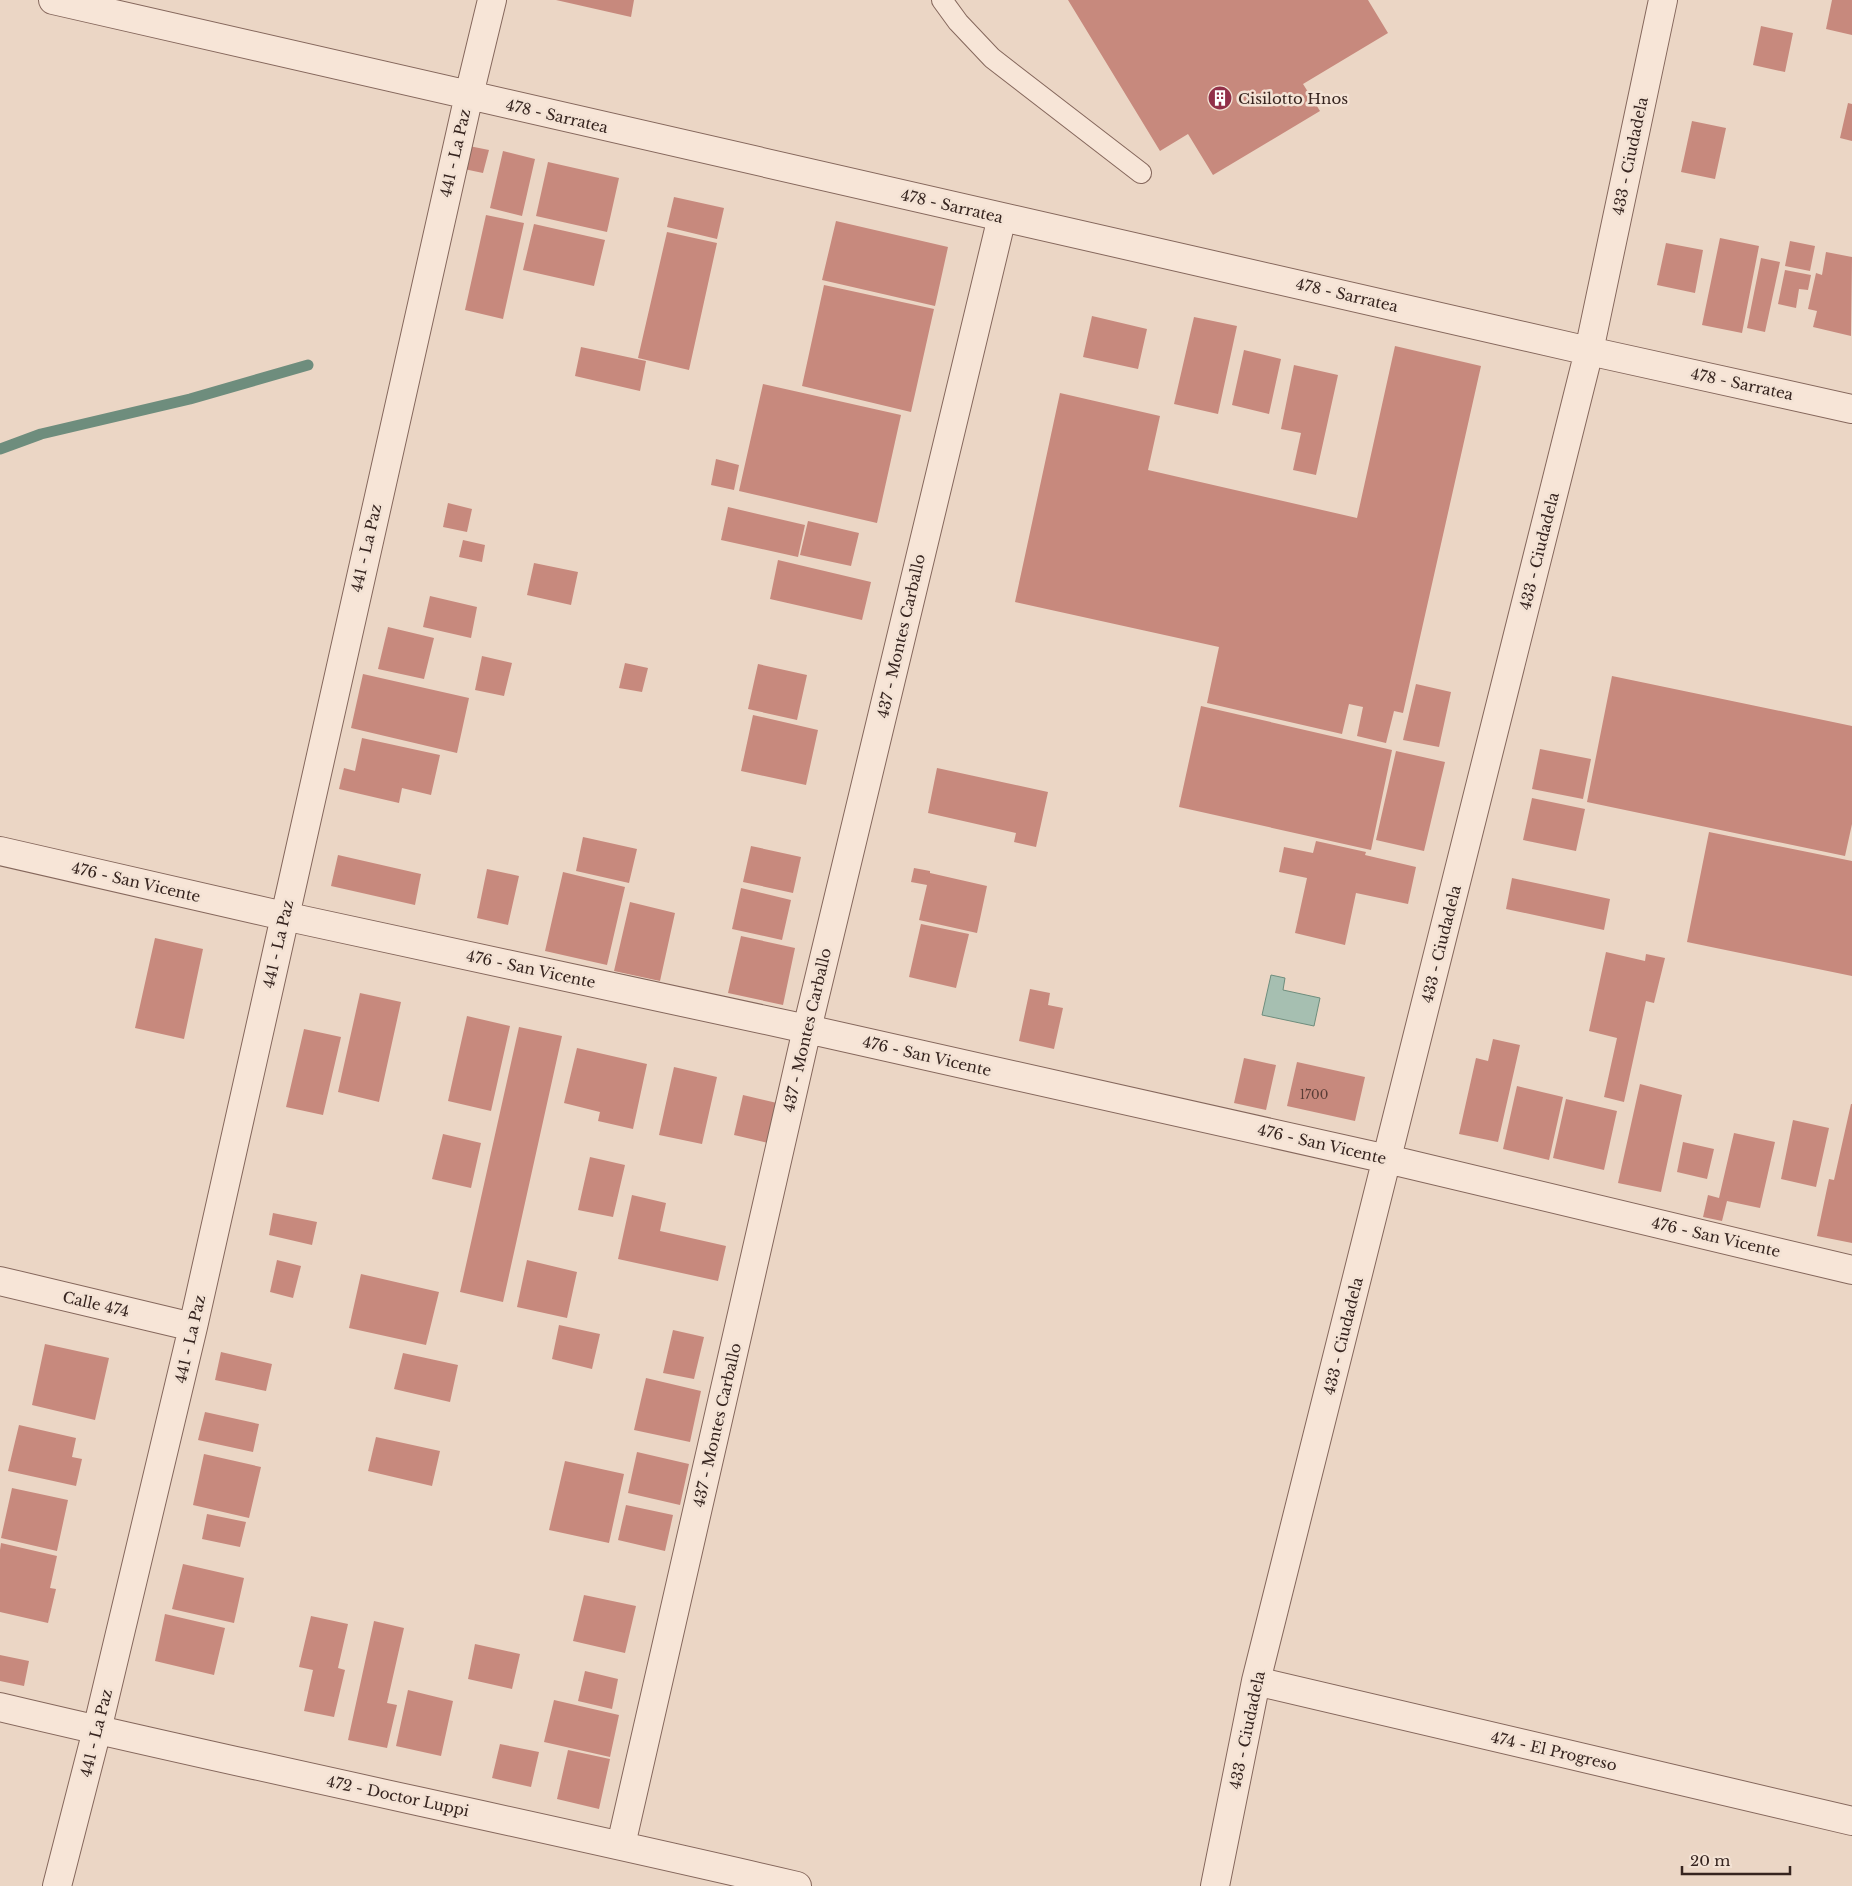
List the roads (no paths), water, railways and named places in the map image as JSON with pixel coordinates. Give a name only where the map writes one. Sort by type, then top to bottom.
[{"type":"street","name":"478 - Sarratea","points":[[53,0],[1852,409]]},
{"type":"street","name":"441 - La Paz","points":[[58,1886],[193,1326],[468,95],[492,0]]},
{"type":"street","name":"433 - Ciudadela","points":[[1214,1886],[1256,1681],[1589,350],[1663,0]]},
{"type":"street","name":"437 - Montes Carballo","points":[[621,1845],[807,1029],[1002,217]]},
{"type":"street","name":"476 - San Vicente","points":[[0,851],[284,916],[807,1029],[1387,1159],[1852,1270]]},
{"type":"street","name":"Calle 474","points":[[0,1281],[193,1326]]},
{"type":"street","name":"474 - El Progreso","points":[[1256,1681],[1852,1821]]},
{"type":"street","name":"472 - Doctor Luppi","points":[[0,1708],[621,1845],[797,1886]]},
{"type":"lane","points":[[942,0],[958,22],[992,58],[1141,173]]},
{"type":"waterway","points":[[0,449],[41,434],[190,399],[308,365]]},
{"type":"place","name":"Cisilotto Hnos","points":[[1220,98]]}]
